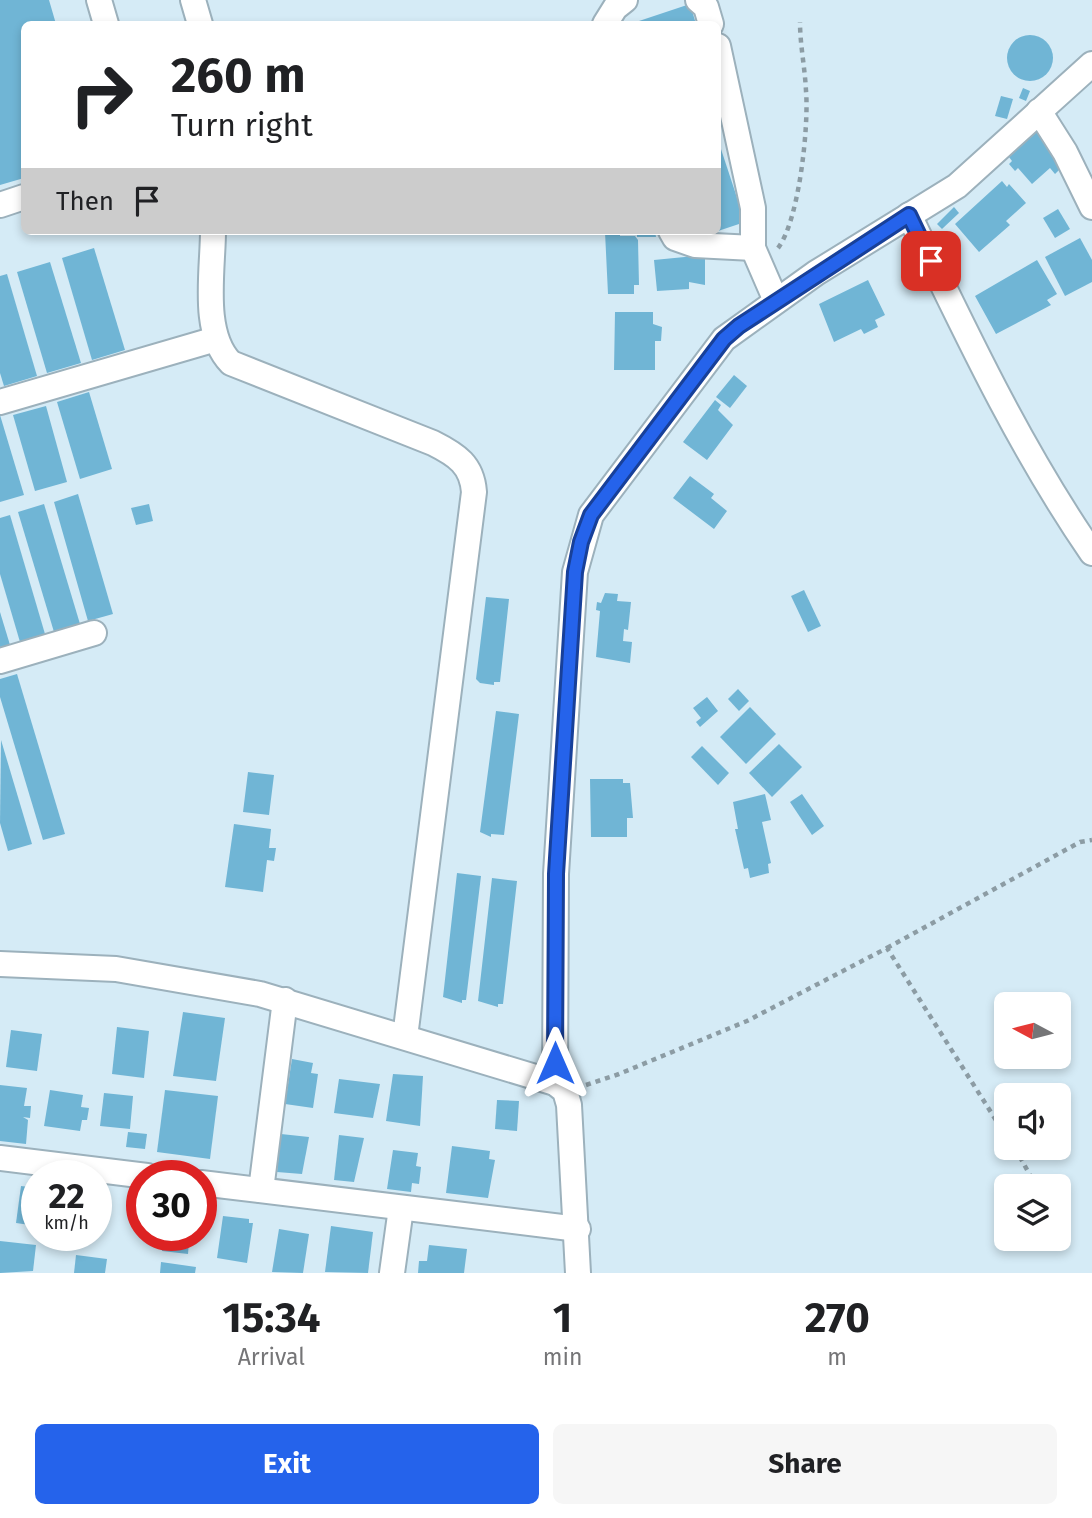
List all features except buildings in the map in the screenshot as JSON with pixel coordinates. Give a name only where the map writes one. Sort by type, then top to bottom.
[{"type":"street","points":[[99,0],[105,21]]},
{"type":"street","points":[[192,0],[199,21]]},
{"type":"street","points":[[607,21],[615,8],[625,0]]},
{"type":"street","points":[[698,0],[706,7],[710,21]]},
{"type":"street","points":[[721,60],[753,208],[757,257],[776,301]]},
{"type":"street","points":[[578,1273],[578,1228],[569,1105],[560,1087],[556,874],[575,572],[581,542],[591,515],[724,339],[776,301],[957,186],[1092,64]]},
{"type":"street","points":[[1039,111],[1065,152],[1092,207]]},
{"type":"street","points":[[0,205],[21,198]]},
{"type":"street","points":[[909,215],[997,397],[1051,494],[1092,553]]},
{"type":"street","points":[[214,235],[213,301],[216,339],[226,358],[239,369],[452,452],[473,477],[474,492],[405,1037]]},
{"type":"street","points":[[673,235],[695,245],[757,257]]},
{"type":"street","points":[[0,402],[216,339]]},
{"type":"street","points":[[0,661],[94,633]]},
{"type":"street","points":[[0,964],[116,969],[190,980],[285,1000],[560,1087]]},
{"type":"street","points":[[261,1190],[285,1000]]},
{"type":"street","points":[[0,1158],[126,1173]]},
{"type":"street","points":[[217,1185],[578,1228]]},
{"type":"street","points":[[393,1273],[401,1208]]},
{"type":"path","points":[[757,257],[781,246],[792,224],[807,93],[800,22]]},
{"type":"path","points":[[560,1087],[619,1074],[747,1021],[1080,842],[1092,840]]},
{"type":"path","points":[[887,948],[994,1117]]},
{"type":"route","points":[[555,1063],[556,874],[575,572],[581,542],[591,515],[724,339],[739,326],[816,273],[909,215],[931,261]]}]
